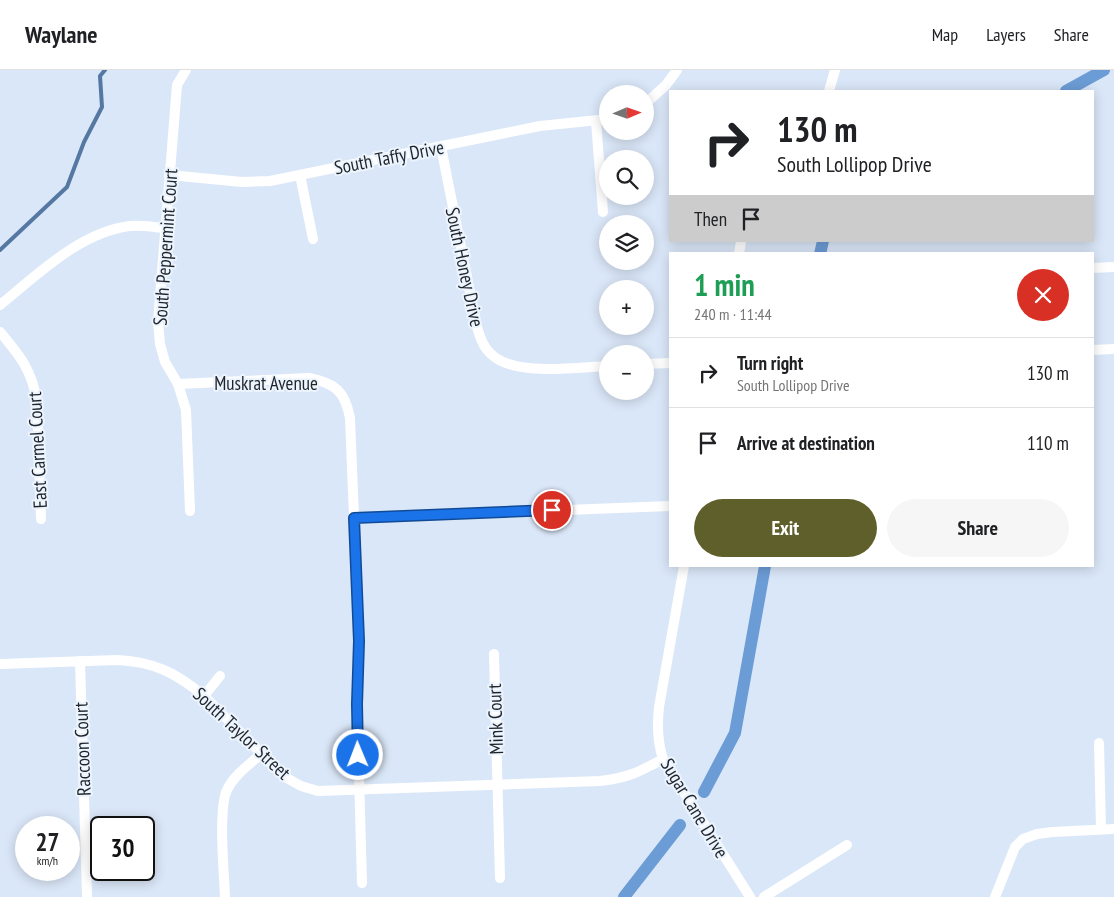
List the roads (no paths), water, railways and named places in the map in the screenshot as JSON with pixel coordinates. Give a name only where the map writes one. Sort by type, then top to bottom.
[{"type":"street","name":"South Peppermint Court","points":[[186,70],[177,85],[164,228],[158,322],[160,344],[165,362],[178,384],[186,410],[190,511]]},
{"type":"street","points":[[654,96],[666,85],[677,70]]},
{"type":"street","points":[[829,90],[835,70]]},
{"type":"street","name":"South Taffy Drive","points":[[169,175],[258,182],[540,126],[599,120]]},
{"type":"street","points":[[596,121],[603,212]]},
{"type":"street","name":"South Honey Drive","points":[[441,147],[476,327],[482,342],[491,354],[513,367],[530,369],[599,366]]},
{"type":"street","points":[[300,175],[314,238]]},
{"type":"street","points":[[0,305],[68,251],[96,235],[130,226],[164,228]]},
{"type":"street","points":[[1094,268],[1114,268]]},
{"type":"street","name":"East Carmel Court","points":[[0,332],[29,370],[35,386],[41,519]]},
{"type":"street","points":[[1094,350],[1114,349]]},
{"type":"street","points":[[654,364],[669,363]]},
{"type":"street","name":"Muskrat Avenue","points":[[178,384],[310,378],[323,380],[334,385],[343,395],[348,406],[359,641],[357,704],[362,883]]},
{"type":"street","points":[[354,518],[669,506]]},
{"type":"street","name":"Sugar Cane Drive","points":[[684,567],[659,707],[658,744],[663,759],[750,897]]},
{"type":"street","name":"Mink Court","points":[[494,654],[500,878]]},
{"type":"street","name":"South Taylor Street","points":[[0,664],[118,660],[136,661],[158,667],[191,685],[204,696],[285,777],[301,786],[318,790],[620,779],[637,773],[663,759]]},
{"type":"street","name":"Raccoon Court","points":[[80,661],[87,897]]},
{"type":"street","points":[[204,696],[220,676]]},
{"type":"street","points":[[1099,743],[1101,829]]},
{"type":"street","points":[[225,897],[222,806],[232,780],[261,754]]},
{"type":"street","points":[[995,897],[1015,847],[1023,839],[1037,834],[1114,829]]},
{"type":"street","points":[[764,897],[847,845]]},
{"type":"waterway","points":[[0,250],[67,187],[84,142],[102,107],[100,76],[105,70]]},
{"type":"waterway","points":[[1068,90],[1104,70]]},
{"type":"waterway","points":[[820,252],[823,242]]},
{"type":"waterway","points":[[704,792],[735,733],[765,567]]},
{"type":"waterway","points":[[624,897],[680,825]]}]
